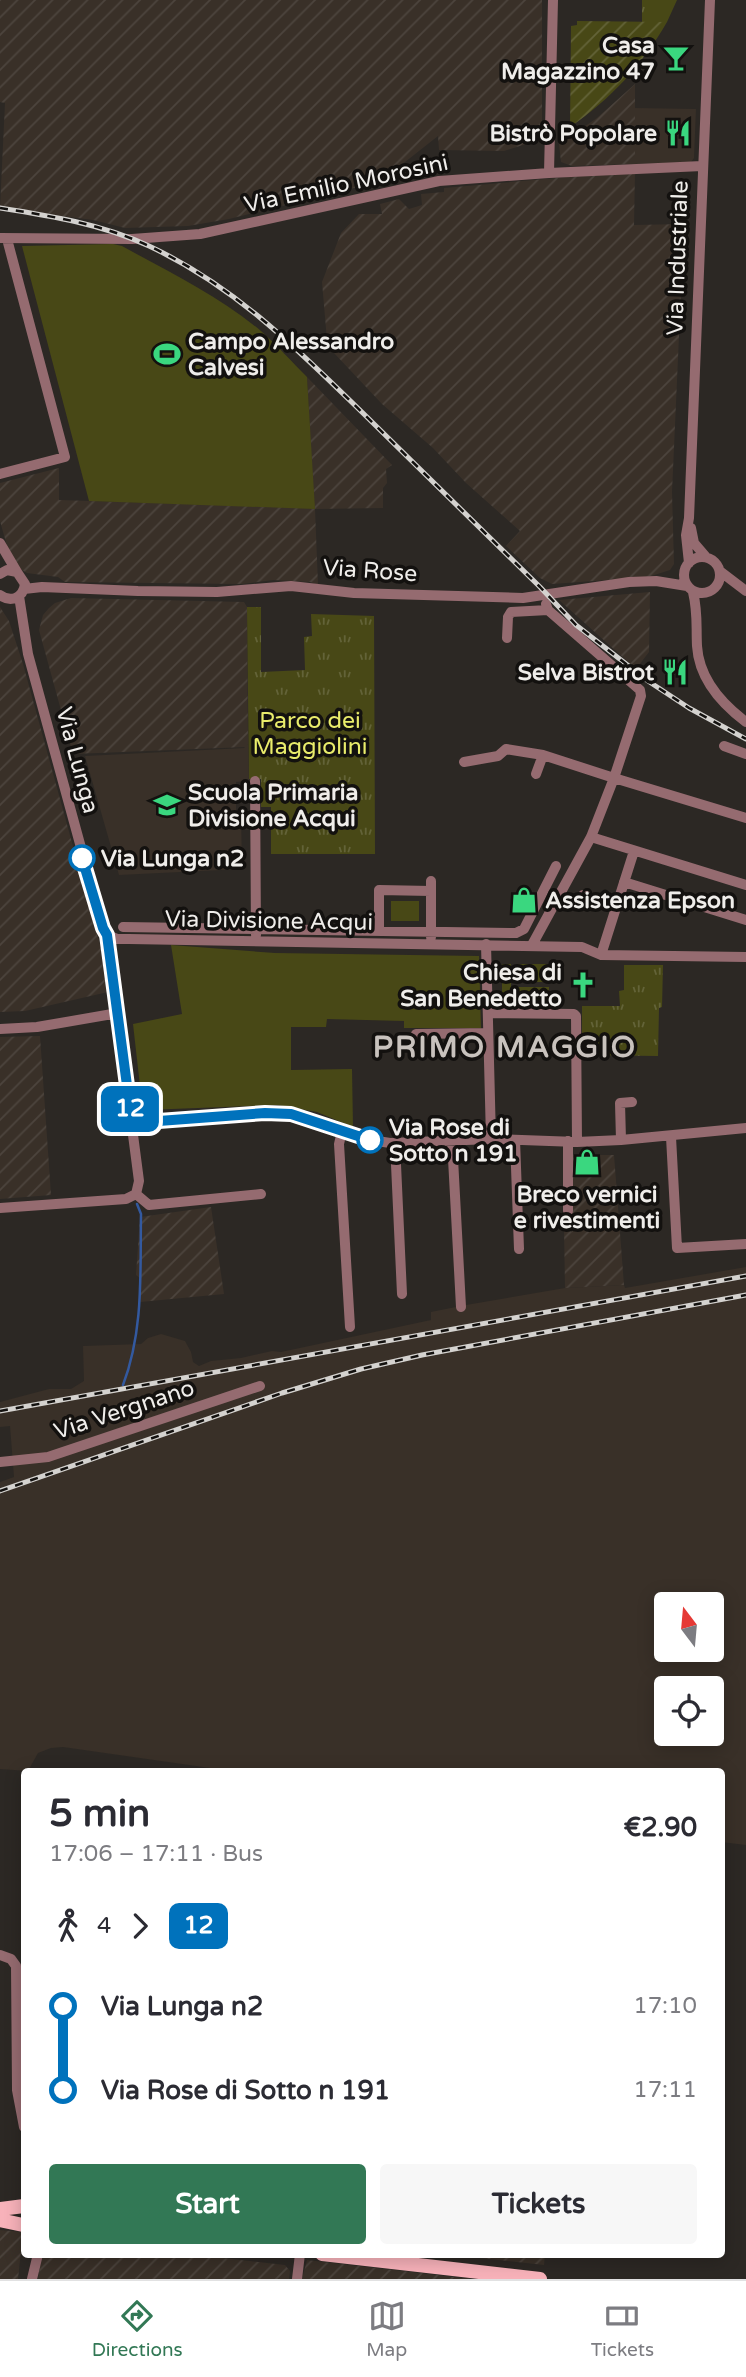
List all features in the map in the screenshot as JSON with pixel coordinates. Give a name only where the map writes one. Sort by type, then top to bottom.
[{"type":"main road","points":[[0,2209],[21,2216]]},
{"type":"main road","points":[[0,2220],[21,2217]]},
{"type":"main road","points":[[353,2258],[494,2276],[540,2279]]},
{"type":"street","points":[[549,173],[553,0]]},
{"type":"street","name":"Via Industriale","points":[[687,566],[686,536],[689,519],[710,0]]},
{"type":"street","name":"Via Emilio Morosini","points":[[4,239],[132,239],[200,234],[421,184],[549,173],[702,166]]},
{"type":"street","points":[[0,474],[65,457],[4,239]]},
{"type":"street","name":"Via Industriale","points":[[689,519],[694,543],[706,557]]},
{"type":"street","points":[[0,543],[1,573]]},
{"type":"street","name":"Via Lunga","points":[[0,543],[19,573],[25,639]]},
{"type":"street","points":[[746,593],[720,572],[715,562],[706,557],[694,559],[687,566],[684,578],[698,616],[697,646],[703,671],[723,703],[746,722]]},
{"type":"street","name":"Via Rose","points":[[1,596],[10,599],[22,592],[80,588],[138,592],[217,592],[291,586],[354,593],[523,598],[656,580],[687,566]]},
{"type":"street","points":[[698,616],[719,584],[720,572]]},
{"type":"street","name":"Via Rose","points":[[1,573],[19,573],[80,588]]},
{"type":"street","name":"Via Rose","points":[[656,580],[690,589]]},
{"type":"street","points":[[690,589],[704,594],[726,588],[746,593]]},
{"type":"street","name":"Via Lunga","points":[[1,596],[15,615],[25,639],[89,884],[107,935],[139,1181],[136,1194]]},
{"type":"street","points":[[507,638],[508,617],[511,612],[547,607],[638,688],[641,694],[614,778],[591,837],[532,945]]},
{"type":"street","points":[[724,746],[746,754]]},
{"type":"street","points":[[464,762],[498,756],[506,749],[543,755],[746,818]]},
{"type":"street","points":[[536,774],[543,755]]},
{"type":"street","points":[[255,781],[256,935]]},
{"type":"street","points":[[591,837],[746,885]]},
{"type":"street","points":[[601,955],[634,850]]},
{"type":"street","name":"Via Divisione Acqui","points":[[489,940],[520,932],[556,866]]},
{"type":"street","points":[[624,882],[746,920]]},
{"type":"street","name":"Via Divisione Acqui","points":[[379,931],[379,891],[431,886],[431,938]]},
{"type":"street","points":[[544,890],[559,897]]},
{"type":"street","points":[[583,895],[617,906]]},
{"type":"street","name":"Via Divisione Acqui","points":[[123,927],[256,935],[489,940],[582,947],[601,955],[746,957]]},
{"type":"street","name":"Via Divisione Acqui","points":[[107,935],[117,939],[379,931],[431,938]]},
{"type":"street","points":[[489,940],[491,1139]]},
{"type":"street","points":[[0,1029],[37,1027],[118,1013]]},
{"type":"street","points":[[488,1013],[576,1016],[573,1142],[568,1211]]},
{"type":"street","points":[[416,1034],[488,1033]]},
{"type":"street","points":[[621,1140],[620,1103],[632,1102]]},
{"type":"street","points":[[132,1123],[278,1113],[305,1117],[370,1140],[395,1143],[491,1139],[573,1142],[621,1140],[746,1128]]},
{"type":"street","points":[[342,1131],[339,1144],[350,1327]]},
{"type":"street","points":[[671,1137],[677,1248],[746,1244]]},
{"type":"street","points":[[452,1140],[461,1307]]},
{"type":"street","points":[[515,1140],[519,1249]]},
{"type":"street","points":[[395,1143],[402,1294]]},
{"type":"street","points":[[0,1208],[125,1199],[136,1194],[149,1205],[261,1194]]},
{"type":"street","name":"Via Vergnano","points":[[0,1462],[48,1457],[260,1386]]},
{"type":"street","points":[[6,1957],[16,1966],[17,2090],[21,2111]]},
{"type":"street","points":[[32,2279],[35,2258]]},
{"type":"street","points":[[297,2279],[300,2258]]},
{"type":"shaded area","points":[[0,0],[542,0],[542,139],[504,151],[439,150],[438,136],[405,162],[366,185],[229,219],[188,226],[125,228],[93,220],[0,208],[5,103],[0,102]]},
{"type":"shaded area","points":[[635,84],[635,164],[572,166],[561,162],[559,144],[597,118]]},
{"type":"shaded area","points":[[635,108],[696,109],[694,158],[691,162],[635,164]]},
{"type":"shaded area","points":[[635,171],[634,225],[684,224],[672,492],[674,564],[670,570],[648,577],[552,584],[540,578],[506,546],[520,531],[466,483],[433,448],[382,404],[334,353],[327,340],[322,282],[341,233],[359,214],[382,214],[380,204],[399,199],[409,209],[422,205],[421,194],[444,192],[444,188]]},
{"type":"shaded area","points":[[307,377],[392,465],[386,469],[383,508],[315,509],[318,585],[273,580],[242,584],[65,582],[58,577],[27,573],[20,569],[9,553],[0,521],[0,483],[59,468],[59,500],[314,508]]},
{"type":"shaded area","points":[[650,592],[649,652],[636,669],[559,600]]},
{"type":"shaded area","points":[[71,598],[244,602],[247,607],[246,747],[73,754],[39,630],[43,615],[49,608]]},
{"type":"shaded area","points":[[0,607],[9,621],[23,664],[105,963],[108,992],[25,1011],[0,1012]]},
{"type":"shaded area","name":"Scuola Primaria Divisione Acqui","points":[[248,744],[249,781],[236,782],[236,810],[241,811],[242,869],[119,875],[85,756],[244,748]]},
{"type":"shaded area","points":[[40,1036],[51,1195],[0,1199],[0,1037]]},
{"type":"shaded area","points":[[571,1155],[614,1155],[624,1285],[565,1288],[564,1227],[572,1232]]},
{"type":"shaded area","points":[[211,1207],[224,1294],[140,1302],[140,1278],[136,1275],[140,1217]]},
{"type":"shaded area","points":[[746,1267],[746,1845],[725,1842],[725,1768],[210,1768],[63,1747],[38,1753],[30,1768],[21,1768],[21,1770],[0,1769],[0,1482],[14,1477],[10,1426],[0,1427],[0,1402],[49,1389],[71,1389],[84,1381],[83,1346],[141,1344],[148,1338],[161,1334],[185,1341],[193,1362],[199,1366],[211,1361],[272,1351],[281,1352],[431,1320],[431,1312],[565,1288],[624,1285],[625,1288]]},
{"type":"shaded area","points":[[0,2230],[21,2232],[18,2279],[0,2279]]},
{"type":"shaded area","points":[[41,2258],[223,2258],[285,2265],[290,2271],[289,2279],[38,2279]]},
{"type":"shaded area","points":[[479,2258],[545,2258],[544,2265]]},
{"type":"shaded area","points":[[307,2260],[472,2279],[302,2279]]},
{"type":"green space","points":[[642,0],[677,0],[667,22],[642,22]]},
{"type":"green space","points":[[577,21],[667,22],[647,53],[624,80],[599,105],[570,127],[571,26],[577,25]]},
{"type":"green space","name":"Campo Alessandro Calvesi","points":[[113,244],[158,265],[245,318],[307,377],[315,509],[89,501],[22,246]]},
{"type":"green space","name":"Parco dei Maggiolini","points":[[247,607],[261,607],[261,672],[305,670],[304,637],[312,636],[311,614],[374,616],[375,854],[271,854],[271,807],[261,807],[261,779],[249,779]]},
{"type":"green space","points":[[391,901],[419,901],[419,921],[391,921]]},
{"type":"green space","points":[[171,945],[275,953],[479,956],[481,1028],[404,1028],[404,1021],[327,1019],[326,1027],[291,1027],[291,1070],[352,1069],[353,1127],[317,1112],[277,1105],[146,1110],[134,1094],[140,1086],[133,1024],[182,1014]]},
{"type":"green space","points":[[502,964],[511,964],[511,1005],[502,1005]]},
{"type":"green space","points":[[517,964],[549,964],[549,982],[517,982]]},
{"type":"green space","points":[[624,965],[663,965],[658,1056],[582,1055],[582,1006],[620,1006],[619,991],[624,990]]},
{"type":"green space","points":[[517,987],[549,987],[549,1005],[517,1005]]},
{"type":"waterway","points":[[123,1385],[135,1343],[140,1301],[141,1214],[137,1204]]},
{"type":"railway","points":[[0,208],[95,226],[131,238],[182,263],[212,282],[295,348],[576,625],[648,681],[689,708],[746,739]]},
{"type":"railway","points":[[0,1411],[746,1276]]},
{"type":"railway","points":[[0,1491],[282,1393],[361,1369],[422,1355],[746,1295]]},
{"type":"bus line","name":"12","points":[[82,858],[107,935],[132,1123],[265,1113],[291,1114],[370,1140]]},
{"type":"place","name":"Casa Magazzino 47","points":[[676,58]]},
{"type":"place","name":"Bistrò Popolare","points":[[678,133]]},
{"type":"place","name":"Campo Alessandro Calvesi","points":[[167,354]]},
{"type":"place","name":"Selva Bistrot","points":[[675,672]]},
{"type":"place","name":"Scuola Primaria Divisione Acqui","points":[[167,805]]},
{"type":"place","name":"Via Lunga n2","points":[[82,858]]},
{"type":"place","name":"Assistenza Epson","points":[[524,900]]},
{"type":"place","name":"Chiesa di San Benedetto","points":[[583,985]]},
{"type":"place","name":"Via Rose di Sotto n 191","points":[[370,1140]]},
{"type":"place","name":"Breco vernici e rivestimenti","points":[[587,1162]]},
{"type":"district","name":"PRIMO MAGGIO","points":[[505,1047]]}]
